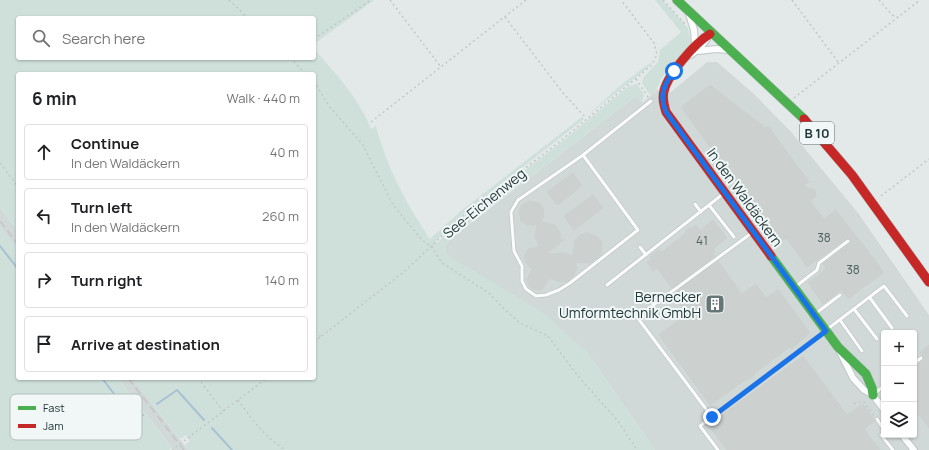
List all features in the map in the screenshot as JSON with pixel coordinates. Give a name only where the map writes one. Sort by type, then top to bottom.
[{"type":"street","name":"B 10","points":[[677,0],[710,34],[787,103],[817,134],[852,175],[929,282]]},
{"type":"street","points":[[689,13],[694,30],[696,48],[716,48],[728,50]]},
{"type":"street","name":"In den Waldäckern","points":[[710,34],[685,59],[665,84],[662,95],[664,109],[838,347],[863,372],[873,388],[873,395],[881,406]]},
{"type":"street","points":[[904,438],[914,450]]},
{"type":"lane","points":[[583,154],[638,230],[570,284],[546,295],[536,296],[526,289],[522,281],[522,266],[514,251],[511,212],[518,200],[583,154],[651,101]]},
{"type":"lane","points":[[607,285],[701,212],[724,192]]},
{"type":"lane","points":[[695,204],[701,212]]},
{"type":"lane","points":[[709,205],[734,237]]},
{"type":"lane","points":[[712,417],[637,317],[753,232]]},
{"type":"lane","points":[[794,288],[817,270],[819,263],[848,241]]},
{"type":"lane","points":[[640,247],[646,254]]},
{"type":"lane","points":[[718,450],[700,426],[884,286],[907,316]]},
{"type":"lane","points":[[814,315],[840,295]]},
{"type":"lane","points":[[870,298],[892,328]]},
{"type":"lane","points":[[854,309],[876,339]]},
{"type":"lane","points":[[840,320],[862,351]]},
{"type":"lane","points":[[917,361],[921,358]]},
{"type":"lane","points":[[873,395],[881,388]]},
{"type":"lane","points":[[877,419],[881,426]]},
{"type":"lane","points":[[883,438],[893,450]]},
{"type":"path","points":[[229,0],[246,16]]},
{"type":"path","points":[[316,38],[371,0]]},
{"type":"path","points":[[390,0],[441,67]]},
{"type":"path","points":[[371,122],[526,0]]},
{"type":"path","name":"See-Eichenweg","points":[[316,340],[405,271],[464,216],[636,79],[652,64],[656,57],[654,43],[621,0]]},
{"type":"path","points":[[663,0],[689,28]]},
{"type":"path","points":[[792,0],[839,63]]},
{"type":"path","points":[[879,0],[892,15],[898,17]]},
{"type":"path","points":[[787,103],[920,0]]},
{"type":"path","points":[[505,17],[563,93],[586,119]]},
{"type":"path","points":[[292,60],[304,72]]},
{"type":"path","points":[[636,79],[651,101]]},
{"type":"path","points":[[316,84],[329,106],[363,145],[393,205],[423,241],[432,246],[442,263],[489,293],[520,323],[548,336],[578,376],[618,421],[637,450]]},
{"type":"path","points":[[881,196],[929,159]]},
{"type":"path","points":[[0,163],[16,184]]},
{"type":"path","points":[[316,335],[321,336]]},
{"type":"path","points":[[200,380],[223,411]]},
{"type":"path","points":[[172,450],[264,380]]},
{"type":"path","points":[[238,400],[262,429],[286,450]]},
{"type":"path","points":[[854,404],[857,402],[864,402],[877,419]]},
{"type":"shaded area","points":[[0,0],[374,0],[316,43],[316,16],[16,16],[16,60],[316,60],[316,51],[339,77],[360,107],[371,129],[376,126],[385,156],[398,185],[413,213],[430,239],[461,211],[582,117],[584,119],[463,214],[435,242],[437,243],[465,216],[559,144],[629,86],[637,84],[644,95],[642,103],[636,96],[449,239],[445,247],[446,254],[542,312],[587,352],[655,450],[188,450],[185,445],[190,441],[186,435],[180,439],[134,380],[316,380],[316,72],[16,72],[16,228],[0,208]]},
{"type":"shaded area","points":[[655,0],[662,0],[688,28],[691,42],[683,55],[668,69],[655,91],[650,95],[642,83],[643,78],[658,62],[660,50],[681,32]]},
{"type":"shaded area","points":[[654,60],[646,69],[588,115],[622,84]]},
{"type":"shaded area","points":[[707,62],[717,62],[754,94],[791,132],[858,213],[929,315],[929,450],[655,450],[587,352],[446,254],[445,247],[449,240],[636,96],[642,103],[657,90],[671,92]]},
{"type":"shaded area","points":[[0,208],[16,228],[16,247],[0,227]]},
{"type":"shaded area","points":[[0,227],[16,247],[16,380],[120,380],[130,394],[10,394],[10,440],[142,440],[142,409],[172,448],[169,450],[0,450]]},
{"type":"shaded area","points":[[120,380],[134,380],[188,450],[174,450],[142,409],[142,394],[130,394]]},
{"type":"building","points":[[710,85],[766,128],[768,126],[809,182],[803,186],[815,190],[816,196],[810,201],[824,219],[836,210],[884,272],[848,299],[841,290],[823,304],[808,283],[826,269],[823,264],[850,243],[851,240],[846,239],[807,267],[786,238],[780,242],[721,161],[719,162],[714,155],[715,154],[681,107]]},
{"type":"building","points":[[573,173],[582,186],[557,205],[547,192]]},
{"type":"building","points":[[593,195],[603,208],[574,230],[564,216]]},
{"type":"building","points":[[529,201],[539,203],[543,208],[544,215],[541,222],[553,224],[560,232],[561,240],[565,239],[546,254],[565,253],[573,256],[575,240],[580,235],[587,233],[600,239],[602,244],[601,255],[590,263],[575,262],[577,268],[574,275],[568,281],[561,282],[549,278],[543,289],[536,290],[530,288],[527,279],[532,269],[526,263],[524,257],[528,249],[539,247],[535,237],[537,225],[527,225],[521,221],[519,211],[522,205]]},
{"type":"building","points":[[713,220],[727,238],[713,249],[715,251],[712,253],[715,256],[672,288],[657,268],[653,271],[647,262],[651,259],[649,257],[659,249],[662,252],[686,233],[685,231],[690,227],[691,229],[696,225],[700,230]]},
{"type":"building","points":[[718,261],[742,294],[756,284],[766,298],[778,289],[810,333],[791,349],[790,347],[754,374],[755,375],[710,405],[659,335],[687,314],[673,294]]},
{"type":"building","points":[[929,345],[929,428],[919,415],[917,417],[917,364],[924,360],[924,357],[920,352]]},
{"type":"building","points":[[803,356],[847,415],[863,404],[875,421],[864,429],[880,450],[727,450],[708,425]]},
{"type":"waterway","points":[[0,246],[16,266]]},
{"type":"waterway","points":[[104,380],[114,394]]},
{"type":"waterway","points":[[157,404],[177,390],[204,420]]},
{"type":"waterway","points":[[212,428],[232,450]]},
{"type":"railway","points":[[0,221],[16,241]]},
{"type":"railway","points":[[130,380],[140,394]]},
{"type":"railway","points":[[142,396],[184,450]]},
{"type":"traffic: fast","points":[[677,0],[804,119]]},
{"type":"traffic: fast","points":[[771,256],[838,347],[866,374],[872,388],[873,395]]},
{"type":"traffic: jam","points":[[710,34],[697,44],[671,76],[663,94],[665,109],[771,256]]},
{"type":"traffic: jam","points":[[804,119],[852,175],[929,282]]},
{"type":"place","name":"Bernecker Umformtechnik GmbH","points":[[715,304]]},
{"type":"route","points":[[674,71],[665,84],[662,95],[666,112],[826,331],[712,417]]}]
